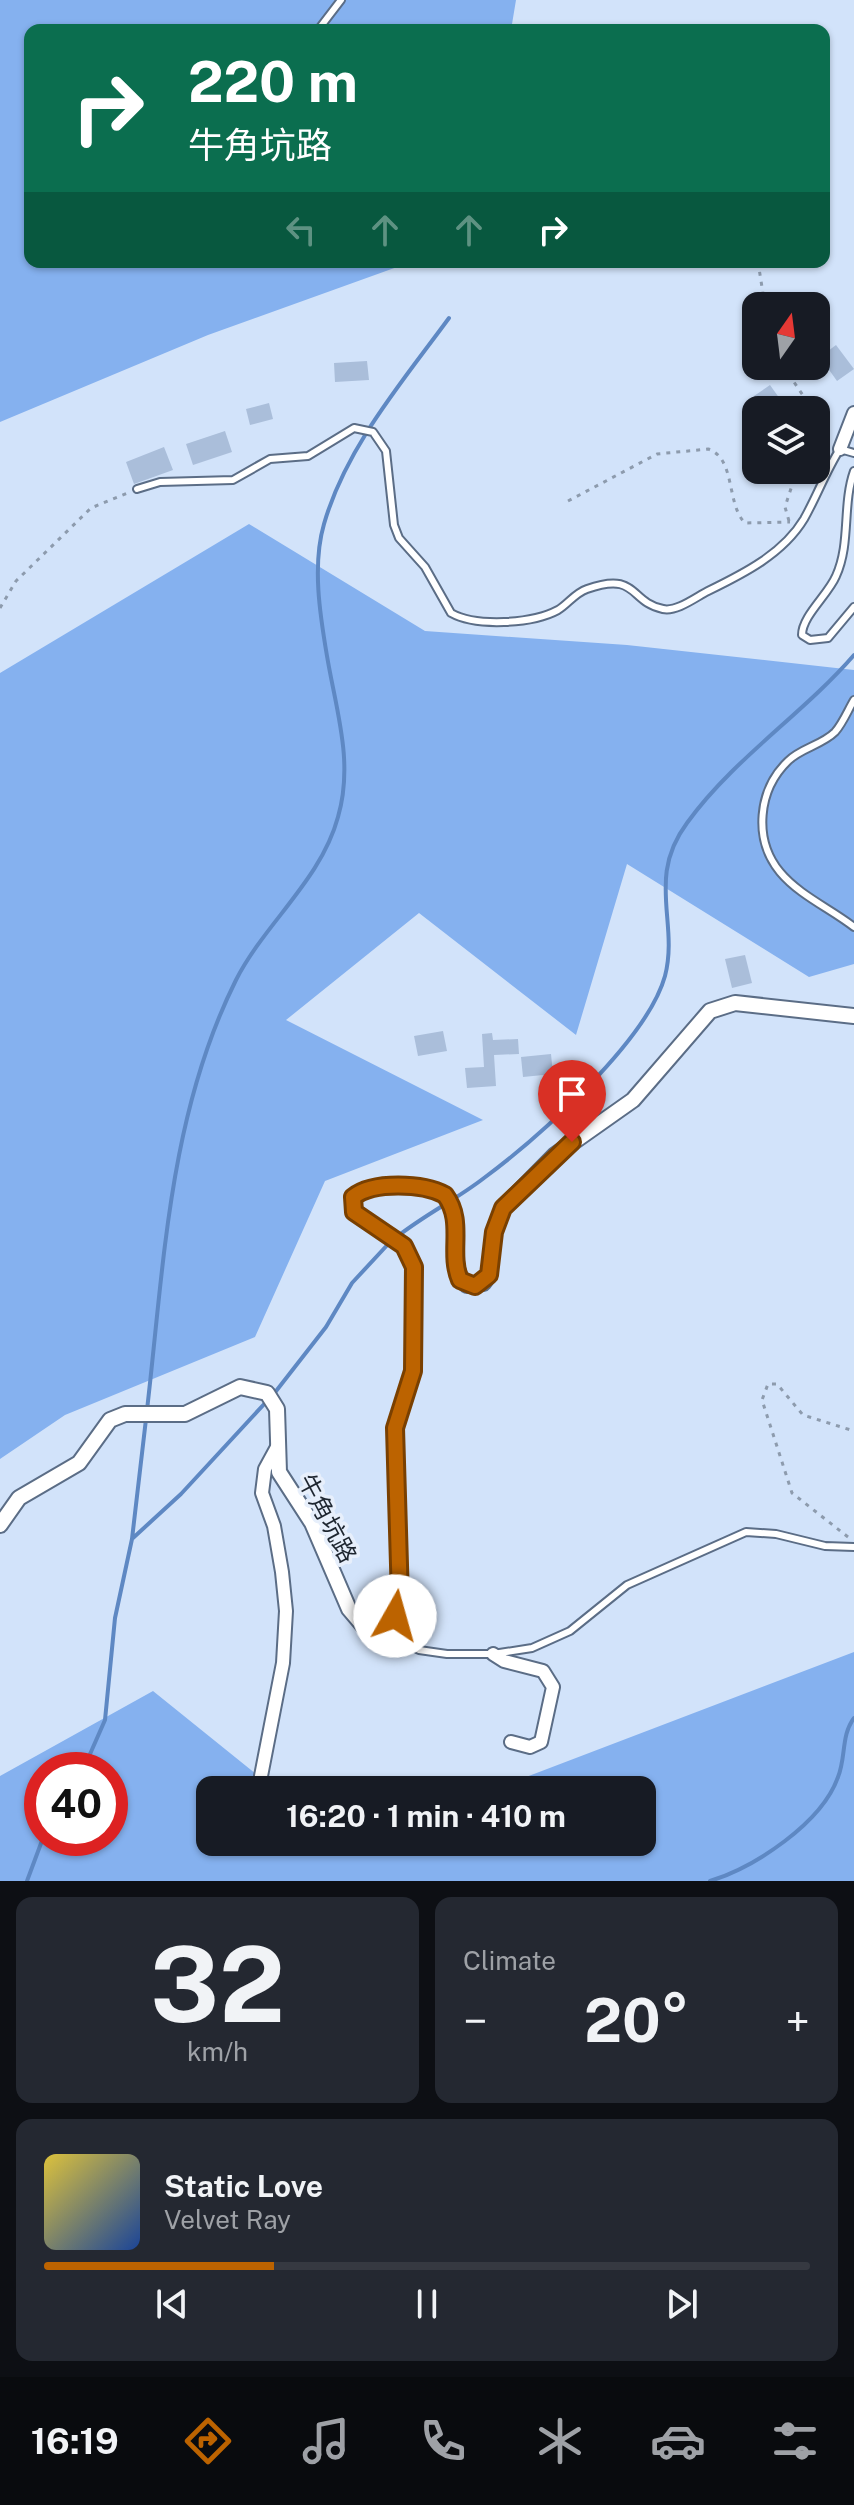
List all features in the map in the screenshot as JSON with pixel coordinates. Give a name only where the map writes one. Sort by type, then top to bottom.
[{"type":"street","points":[[840,449],[854,413]]},
{"type":"street","name":"牛角坑路","points":[[0,1525],[19,1498],[79,1463],[101,1428],[110,1420],[125,1414],[185,1414],[229,1391],[251,1387],[267,1393],[274,1400],[279,1472],[312,1523],[349,1609],[366,1629],[380,1633],[391,1625],[400,1599],[395,1428],[413,1371],[414,1267],[404,1246],[354,1212],[353,1197],[372,1189],[420,1187],[445,1195],[456,1217],[456,1270],[467,1285],[483,1283],[489,1275],[494,1232],[503,1208],[555,1155],[633,1100],[710,1011],[735,1003],[854,1016]]},
{"type":"street","points":[[261,1776],[283,1663],[286,1611],[274,1526],[262,1493],[265,1469],[277,1447]]},
{"type":"street","points":[[493,1654],[504,1661],[543,1671],[553,1687],[541,1742],[530,1747],[511,1742]]},
{"type":"lane","points":[[323,24],[341,0]]},
{"type":"lane","points":[[137,489],[160,482],[233,480],[270,459],[308,456],[354,428],[373,432],[386,451],[394,525],[399,538],[425,567],[451,613],[477,622],[551,613],[584,590],[614,583],[627,585],[661,608],[675,608],[765,559],[800,525],[840,449],[854,453]]},
{"type":"lane","points":[[854,471],[846,498],[841,562],[824,599],[803,626],[802,635],[810,640],[828,638],[854,607]]},
{"type":"lane","points":[[854,700],[834,733],[791,758],[781,768],[761,811],[765,843],[781,874],[854,927]]},
{"type":"lane","points":[[380,1633],[419,1650],[493,1654],[550,1642],[570,1631],[627,1585],[746,1532],[776,1534],[825,1546],[854,1544]]},
{"type":"path","points":[[759,268],[763,292]]},
{"type":"path","points":[[568,501],[657,454],[708,449],[720,456],[737,512],[745,523],[790,522],[800,525]]},
{"type":"path","points":[[790,522],[785,507],[792,484]]},
{"type":"path","points":[[0,608],[16,581],[91,508],[137,489]]},
{"type":"path","points":[[854,1431],[803,1415],[777,1384],[768,1384],[763,1390],[762,1400],[792,1493],[854,1544]]},
{"type":"shaded area","points":[[0,0],[516,0],[512,24],[24,24],[24,268],[394,268],[208,335],[0,422]]},
{"type":"shaded area","points":[[249,524],[425,631],[627,645],[854,670],[854,964],[809,977],[627,864],[576,1035],[419,913],[286,1020],[483,1120],[325,1181],[255,1337],[65,1415],[0,1459],[0,673]]},
{"type":"shaded area","points":[[854,1652],[854,1881],[0,1881],[0,1776],[24,1763],[24,1856],[128,1856],[128,1752],[43,1752],[153,1691],[259,1776],[196,1776],[196,1856],[656,1856],[656,1776],[529,1776]]},
{"type":"building","points":[[836,345],[854,369],[837,381],[830,371],[830,350]]},
{"type":"building","points":[[367,361],[369,380],[335,382],[334,363]]},
{"type":"building","points":[[770,385],[778,396],[754,396]]},
{"type":"building","points":[[269,403],[273,419],[250,425],[246,409]]},
{"type":"building","points":[[225,431],[232,452],[193,465],[186,444]]},
{"type":"building","points":[[164,447],[173,470],[134,484],[126,462]]},
{"type":"building","points":[[745,955],[752,983],[732,988],[725,959]]},
{"type":"building","points":[[443,1031],[447,1051],[418,1056],[414,1036]]},
{"type":"building","points":[[492,1033],[493,1040],[518,1039],[519,1054],[494,1055],[496,1086],[467,1088],[465,1068],[484,1067],[482,1034]]},
{"type":"building","points":[[551,1054],[553,1074],[523,1077],[521,1057]]},
{"type":"waterway","points":[[147,1410],[173,1190],[196,1083],[236,980],[319,861],[330,840],[342,797],[342,736],[318,590],[318,556],[324,524],[346,468],[361,442],[449,318]]},
{"type":"waterway","points":[[398,1236],[474,1186],[533,1139],[588,1086],[637,1029],[654,1002],[665,976],[669,937],[666,881],[675,843],[687,823],[725,778],[854,655]]},
{"type":"waterway","points":[[273,1395],[326,1327],[352,1283],[391,1241]]},
{"type":"waterway","points":[[133,1538],[181,1494],[267,1401]]},
{"type":"waterway","points":[[91,1752],[105,1720],[115,1618],[132,1539],[146,1419]]},
{"type":"waterway","points":[[710,1881],[766,1854],[818,1811],[838,1777],[847,1732],[854,1718]]},
{"type":"waterway","points":[[27,1881],[36,1856]]},
{"type":"route","points":[[395,1616],[400,1599],[395,1529],[395,1428],[413,1371],[414,1267],[412,1256],[404,1246],[354,1212],[351,1205],[353,1197],[372,1189],[420,1187],[445,1195],[456,1217],[456,1270],[460,1280],[475,1286],[483,1283],[489,1275],[494,1232],[503,1208],[572,1142]]}]
